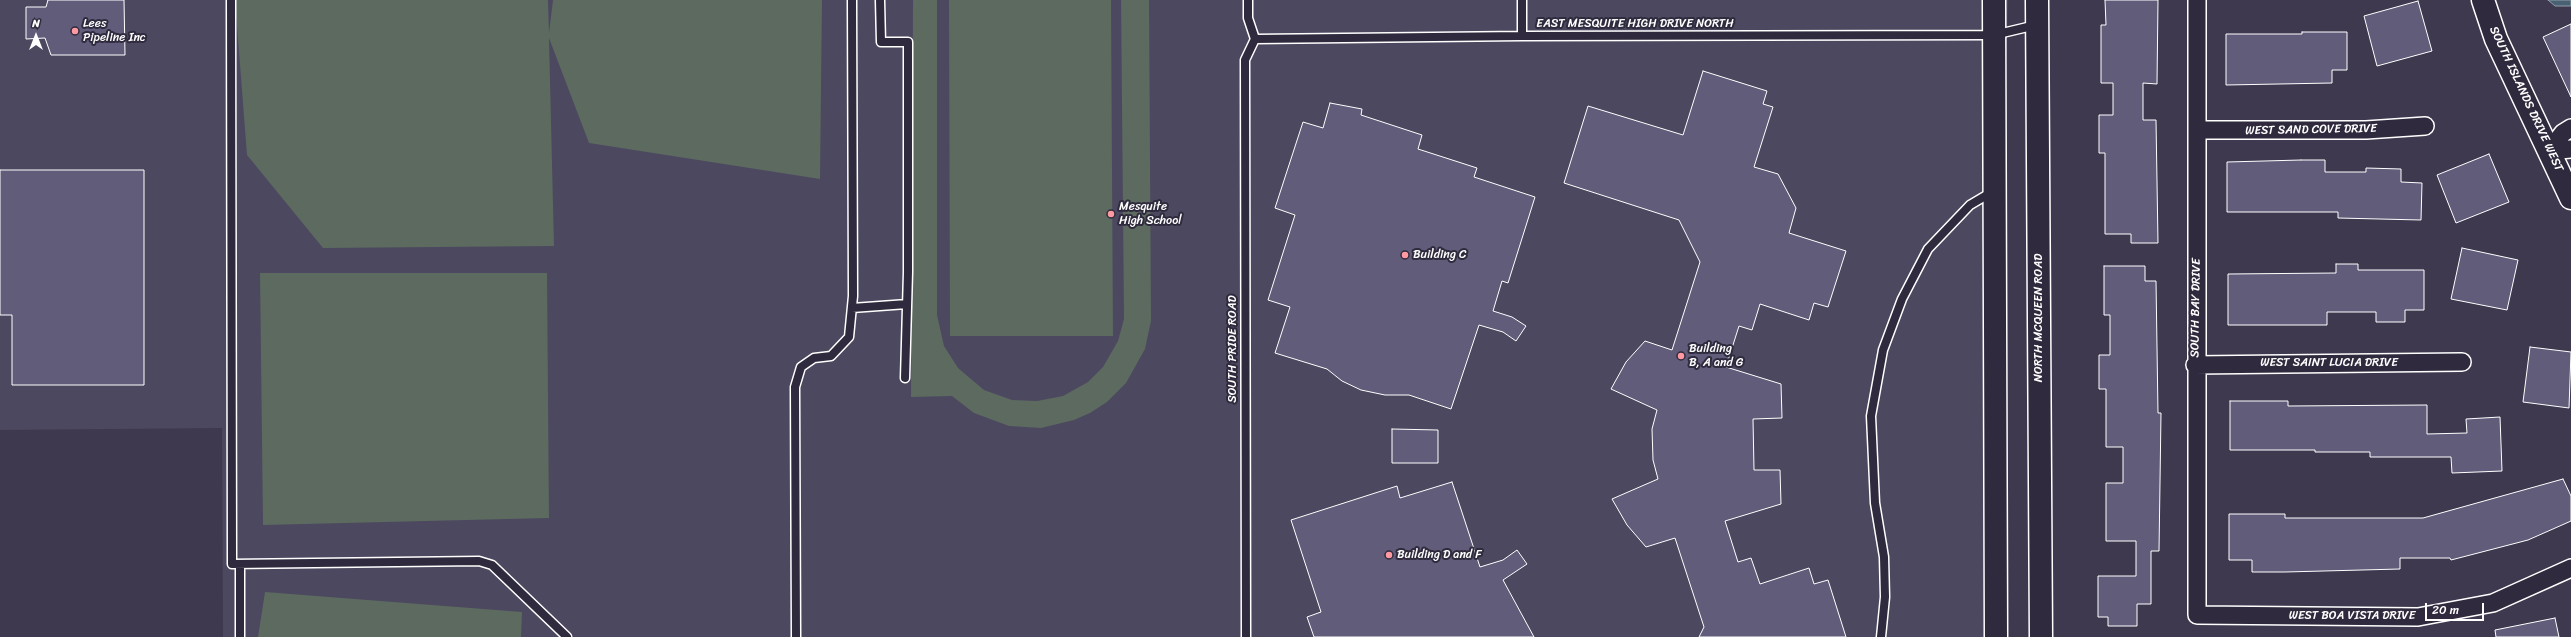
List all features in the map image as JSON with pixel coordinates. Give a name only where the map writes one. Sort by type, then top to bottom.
[{"type":"main road","points":[[1994,0],[1996,637]]},
{"type":"main road","name":"NORTH MCQUEEN ROAD","points":[[2036,0],[2041,637]]},
{"type":"main road","name":"SOUTH ISLANDS DRIVE WEST","points":[[2483,0],[2496,39],[2571,198]]},
{"type":"street","name":"SOUTH BAY DRIVE","points":[[2196,0],[2198,130],[2195,364],[2197,615]]},
{"type":"street","name":"WEST SAND COVE DRIVE","points":[[2198,130],[2366,130],[2425,126]]},
{"type":"street","points":[[2548,151],[2563,132],[2571,128]]},
{"type":"street","points":[[2548,151],[2571,149]]},
{"type":"street","name":"WEST SAINT LUCIA DRIVE","points":[[2195,364],[2462,362]]},
{"type":"street","name":"WEST BOA VISTA DRIVE","points":[[2197,615],[2418,617],[2493,603],[2571,568]]},
{"type":"lane","points":[[231,0],[232,564],[479,562],[492,565],[567,637]]},
{"type":"lane","points":[[796,637],[795,387],[801,367],[814,358],[830,356],[849,337],[852,308],[852,0]]},
{"type":"lane","points":[[880,0],[881,42],[908,42],[907,304],[905,378]]},
{"type":"lane","points":[[1248,0],[1248,18],[1255,39]]},
{"type":"lane","points":[[1522,0],[1522,36]]},
{"type":"lane","name":"EAST MESQUITE HIGH DRIVE NORTH","points":[[1255,39],[1522,36],[1994,35],[2036,25]]},
{"type":"lane","name":"SOUTH PRIDE ROAD","points":[[1246,637],[1245,60],[1255,39]]},
{"type":"lane","points":[[1881,637],[1885,597],[1884,557],[1875,503],[1871,416],[1883,350],[1902,299],[1928,249],[1970,205],[1995,191]]},
{"type":"lane","points":[[852,308],[907,304]]},
{"type":"lane","points":[[240,564],[240,637]]},
{"type":"shaded area","name":"Mesquite High School","points":[[0,0],[2008,0],[1989,637],[223,637],[222,428],[0,430]]},
{"type":"green space","points":[[235,0],[548,0],[549,33],[553,0],[822,0],[820,179],[589,143],[549,38],[554,246],[323,248],[247,155]]},
{"type":"green space","points":[[913,0],[937,0],[937,315],[944,346],[958,368],[984,390],[1012,400],[1037,401],[1063,396],[1088,382],[1103,367],[1118,341],[1124,319],[1121,0],[1149,0],[1151,321],[1145,349],[1126,383],[1107,402],[1090,413],[1074,420],[1041,428],[1009,426],[974,413],[952,396],[911,397]]},
{"type":"green space","points":[[949,0],[1111,0],[1113,336],[950,336]]},
{"type":"green space","points":[[260,273],[547,273],[549,518],[263,525]]},
{"type":"green space","points":[[265,592],[522,612],[521,637],[258,637]]},
{"type":"water","points":[[2548,0],[2571,0],[2571,6],[2555,6]]},
{"type":"building","name":"Lees Pipeline Inc","points":[[48,0],[124,0],[125,55],[51,55],[45,38],[26,39],[26,7],[46,7]]},
{"type":"building","points":[[2105,0],[2158,0],[2157,84],[2143,83],[2143,120],[2156,120],[2158,243],[2131,243],[2131,234],[2105,234],[2105,153],[2099,153],[2099,115],[2113,115],[2113,83],[2101,83],[2101,25],[2106,25]]},
{"type":"building","points":[[2418,1],[2432,51],[2377,66],[2364,16]]},
{"type":"building","points":[[2571,24],[2571,97],[2543,37]]},
{"type":"building","points":[[2302,32],[2347,32],[2347,70],[2332,70],[2332,83],[2226,85],[2226,34],[2302,34]]},
{"type":"building","name":"Building B, A and G","points":[[1703,71],[1767,91],[1763,104],[1773,107],[1754,167],[1778,174],[1796,208],[1789,233],[1846,251],[1828,307],[1814,303],[1809,320],[1760,304],[1752,330],[1739,326],[1726,367],[1781,384],[1782,418],[1753,419],[1754,470],[1780,470],[1781,504],[1725,521],[1738,562],[1751,558],[1760,584],[1809,568],[1814,584],[1828,580],[1846,637],[1699,637],[1704,627],[1675,538],[1646,547],[1627,525],[1612,499],[1658,479],[1653,460],[1652,429],[1657,410],[1611,389],[1626,362],[1645,341],[1672,350],[1700,262],[1679,220],[1564,183],[1588,106],[1683,135]]},
{"type":"building","name":"Building C","points":[[1330,103],[1362,109],[1361,115],[1422,135],[1418,149],[1477,168],[1474,177],[1535,197],[1508,283],[1502,281],[1493,311],[1512,317],[1526,326],[1516,341],[1503,332],[1479,325],[1451,409],[1409,395],[1385,395],[1361,390],[1342,381],[1327,369],[1275,353],[1290,307],[1268,300],[1295,215],[1275,208],[1303,122],[1323,128]]},
{"type":"building","points":[[2489,154],[2509,202],[2456,223],[2437,175]]},
{"type":"building","points":[[2325,160],[2325,172],[2366,172],[2366,168],[2401,169],[2401,182],[2422,183],[2421,220],[2338,218],[2338,212],[2227,212],[2227,162]]},
{"type":"building","points":[[0,170],[144,170],[144,385],[12,385],[12,315],[0,315]]},
{"type":"building","points":[[2462,248],[2518,260],[2507,310],[2451,299]]},
{"type":"building","points":[[2336,264],[2358,264],[2358,270],[2424,270],[2424,310],[2405,310],[2405,322],[2376,322],[2376,312],[2327,312],[2327,325],[2228,325],[2228,274],[2336,273]]},
{"type":"building","points":[[2104,266],[2145,266],[2145,281],[2156,281],[2158,413],[2161,413],[2159,551],[2151,551],[2151,604],[2137,604],[2137,626],[2108,626],[2108,617],[2098,617],[2098,576],[2136,576],[2136,541],[2106,541],[2106,483],[2123,483],[2123,447],[2106,447],[2106,389],[2099,389],[2099,355],[2110,355],[2110,315],[2104,315]]},
{"type":"building","points":[[2530,347],[2571,352],[2569,408],[2523,402]]},
{"type":"building","points":[[2230,401],[2288,401],[2288,406],[2427,405],[2427,434],[2467,433],[2466,419],[2500,417],[2502,471],[2452,473],[2451,457],[2370,457],[2370,452],[2315,452],[2315,450],[2230,450]]},
{"type":"building","points":[[1392,429],[1438,430],[1438,463],[1392,463]]},
{"type":"building","points":[[2563,479],[2571,496],[2571,521],[2528,540],[2451,560],[2450,558],[2400,558],[2400,569],[2252,572],[2252,560],[2229,560],[2229,514],[2285,514],[2285,518],[2423,518]]},
{"type":"building","name":"Building D and F","points":[[1452,482],[1480,567],[1503,560],[1517,550],[1527,564],[1503,580],[1534,637],[1314,637],[1307,617],[1321,612],[1291,520],[1397,486],[1400,498]]},
{"type":"building","points":[[2555,618],[2559,637],[2496,637],[2495,630]]},
{"type":"place","name":"Lees Pipeline Inc","points":[[75,31]]},
{"type":"place","name":"Mesquite High School","points":[[1111,214]]},
{"type":"place","name":"Building C","points":[[1405,255]]},
{"type":"place","name":"Building B, A and G","points":[[1681,356]]},
{"type":"place","name":"Building D and F","points":[[1389,555]]}]
